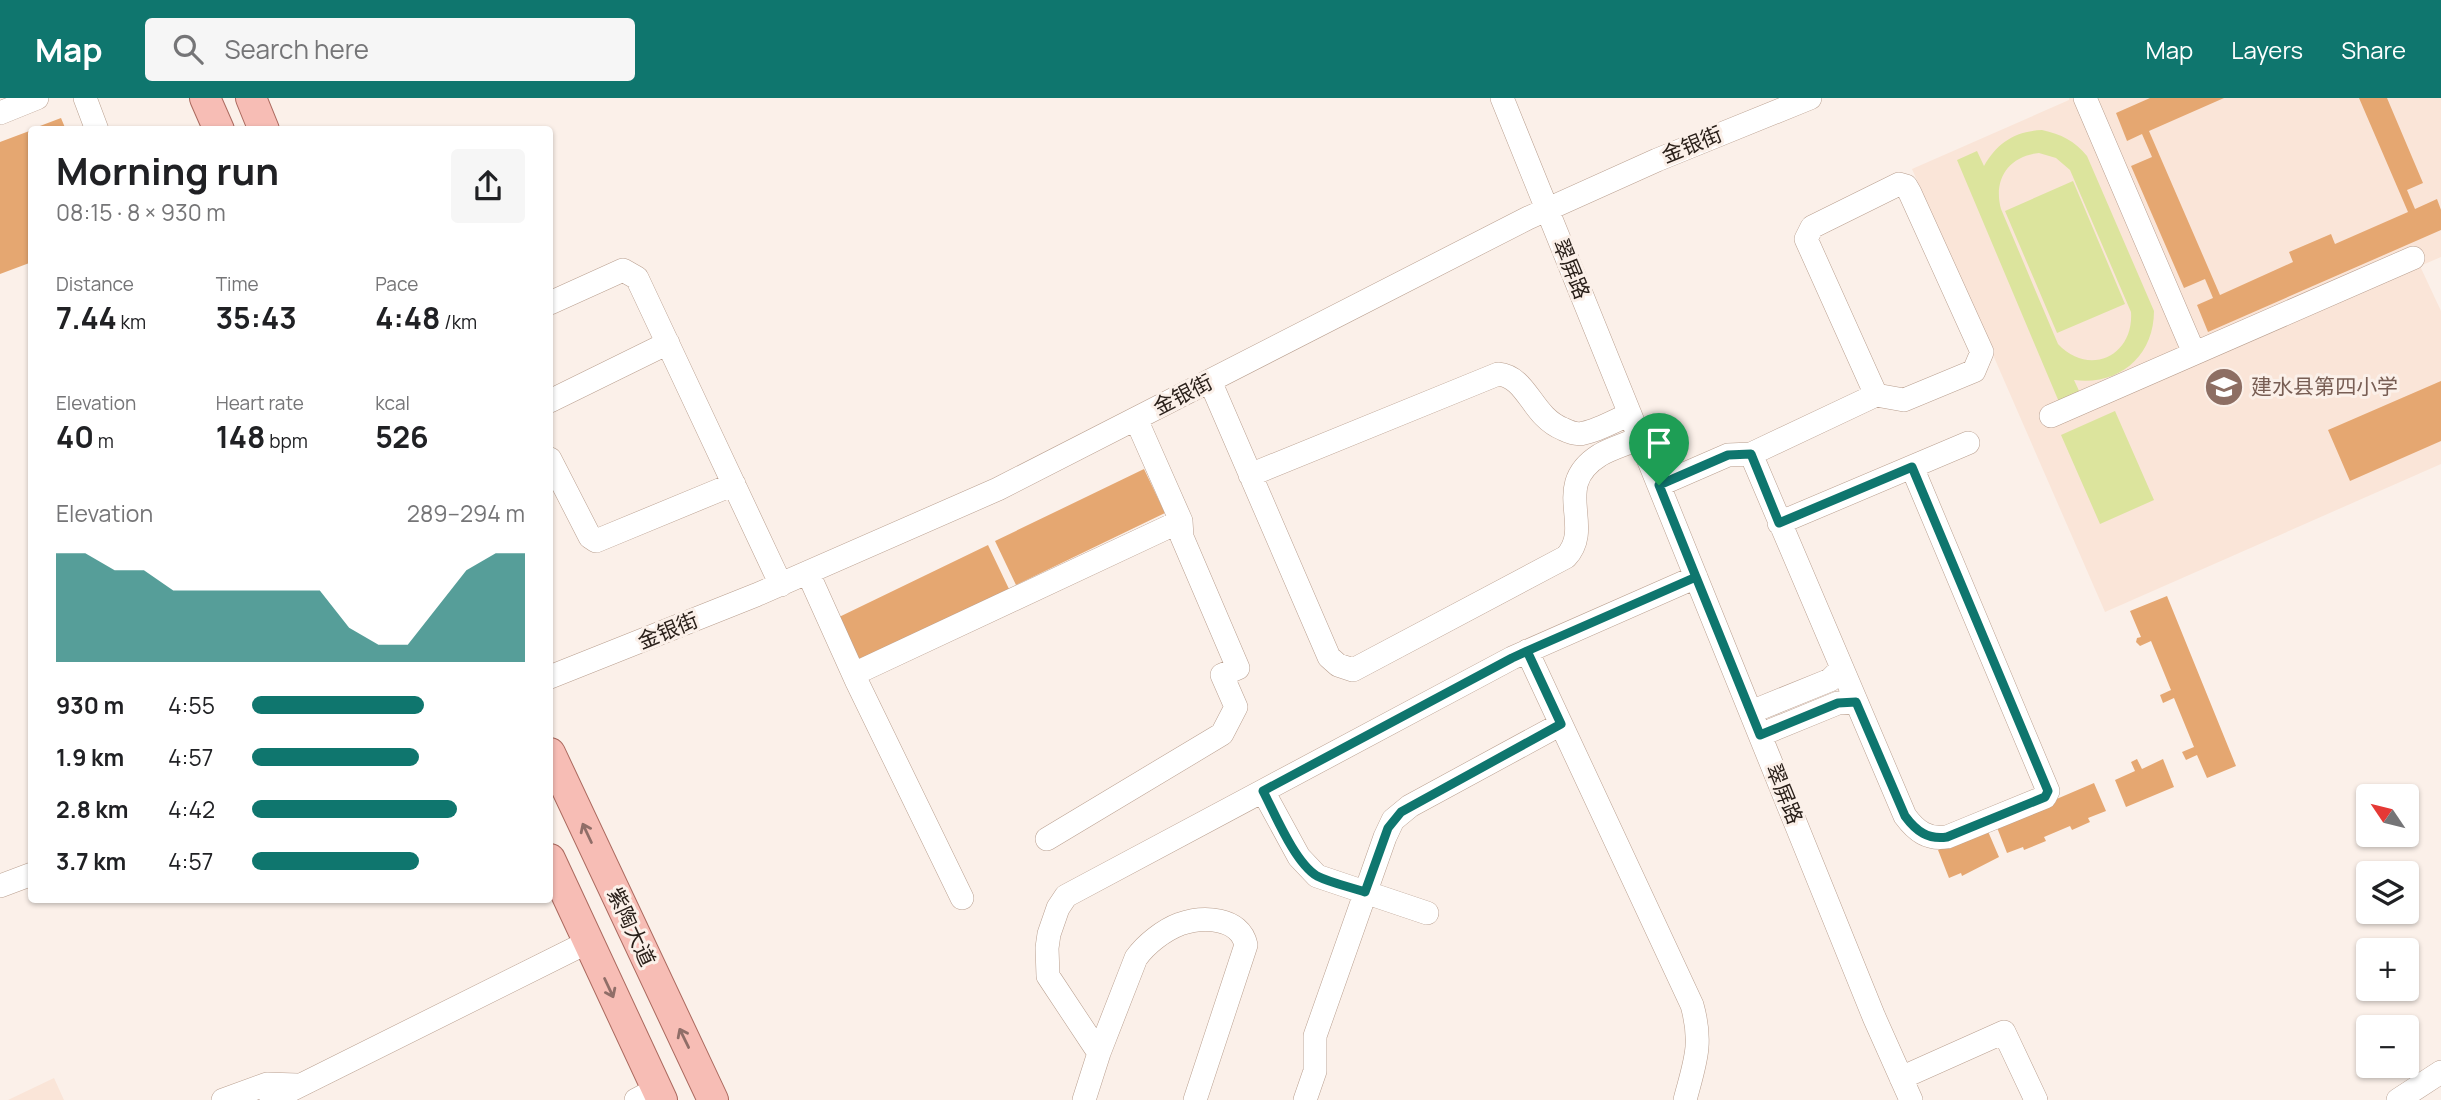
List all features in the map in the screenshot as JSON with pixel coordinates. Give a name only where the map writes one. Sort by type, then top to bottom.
[{"type":"main road","points":[[205,98],[217,126]]},
{"type":"main road","points":[[251,98],[262,126]]},
{"type":"main road","name":"紫陶大道","points":[[553,759],[713,1100]]},
{"type":"main road","points":[[553,866],[652,1096]]},
{"type":"street","points":[[0,113],[37,98]]},
{"type":"street","points":[[85,98],[96,126]]},
{"type":"street","name":"翠屏路","points":[[1502,98],[1863,991],[1911,1100]]},
{"type":"street","name":"金银街","points":[[553,676],[781,585],[998,489],[1547,209],[1657,160],[1810,98]]},
{"type":"street","points":[[2085,98],[2193,353]]},
{"type":"street","points":[[1659,485],[1728,455],[1751,454],[1876,395],[1904,400],[1974,371],[1982,352],[1910,193],[1906,186],[1899,184],[1812,227],[1806,239],[1876,395]]},
{"type":"street","points":[[2050,416],[2413,258]]},
{"type":"street","points":[[553,302],[623,270],[637,278],[781,585]]},
{"type":"street","points":[[553,400],[668,343]]},
{"type":"street","points":[[1251,475],[1498,374],[1515,380],[1547,421],[1570,432],[1583,434],[1630,414]]},
{"type":"street","points":[[1210,381],[1329,657],[1338,665],[1353,670],[1566,556],[1572,551],[1577,539],[1573,494],[1585,469],[1601,455],[1640,438]]},
{"type":"street","points":[[1047,839],[1222,734],[1236,706],[1222,675],[1238,668],[1182,537],[1181,521],[1136,419]]},
{"type":"street","points":[[1779,523],[1968,443]]},
{"type":"street","points":[[1751,454],[1905,816],[1914,828],[1936,839],[2045,797],[2048,791],[1912,467]]},
{"type":"street","points":[[553,466],[590,537],[596,541],[734,484]]},
{"type":"street","points":[[853,674],[1181,521]]},
{"type":"street","points":[[808,573],[853,674],[962,898]]},
{"type":"street","points":[[1099,1053],[1048,976],[1048,934],[1066,896],[1527,651],[1696,577]]},
{"type":"street","points":[[1527,651],[1692,1005],[1698,1028],[1699,1049],[1685,1100]]},
{"type":"street","points":[[1751,712],[1830,680],[1841,669]]},
{"type":"street","points":[[1760,735],[1838,703],[1856,702]]},
{"type":"street","points":[[1305,1100],[1315,1071],[1315,1036],[1388,828],[1401,812],[1561,724]]},
{"type":"street","points":[[1263,791],[1299,857],[1317,876],[1427,913]]},
{"type":"street","points":[[0,887],[28,876]]},
{"type":"street","points":[[1084,1100],[1099,1053],[1136,958],[1143,948],[1181,924],[1200,921],[1231,924],[1241,932],[1246,946],[1195,1100]]},
{"type":"street","points":[[271,1100],[588,942]]},
{"type":"street","points":[[1901,1078],[2004,1032],[2036,1100]]},
{"type":"street","points":[[2398,1100],[2441,1072]]},
{"type":"street","points":[[223,1100],[267,1084],[302,1085]]},
{"type":"shaded area","name":"建水县第四小学","points":[[2069,98],[2441,98],[2441,257],[2420,266],[2441,311],[2441,464],[2105,612],[1912,169]]},
{"type":"shaded area","points":[[54,1078],[64,1100],[8,1100]]},
{"type":"green space","points":[[2042,130],[2061,136],[2078,146],[2087,156],[2154,311],[2148,342],[2131,365],[2105,378],[2074,380],[2080,393],[2059,402],[1957,160],[1977,151],[1984,166],[2001,145],[2015,136]],"holes":[[[2039,153],[2056,158],[2070,170],[2131,312],[2130,327],[2125,340],[2107,357],[2096,360],[2070,354],[2058,344],[2001,209],[1999,188],[2001,179],[2011,164],[2028,155]]]},
{"type":"green space","points":[[2073,181],[2125,304],[2057,333],[2005,211]]},
{"type":"green space","points":[[2115,411],[2154,500],[2100,524],[2061,435]]},
{"type":"building","points":[[2150,98],[2224,98],[2149,131],[2220,295],[2293,262],[2289,252],[2331,234],[2335,244],[2408,212],[2359,98],[2387,98],[2423,183],[2407,190],[2415,209],[2437,199],[2441,210],[2441,230],[2208,332],[2197,305],[2213,298],[2205,279],[2184,288],[2131,166],[2152,157],[2142,134],[2127,141],[2116,113]]},
{"type":"building","points":[[61,118],[64,126],[40,126]]},
{"type":"building","points":[[28,132],[28,264],[0,274],[0,142]]},
{"type":"building","points":[[2441,381],[2441,441],[2350,481],[2328,430]]},
{"type":"building","points":[[1144,469],[1165,513],[1016,585],[995,541]]},
{"type":"building","points":[[988,545],[1009,589],[858,662],[837,618]]},
{"type":"building","points":[[2167,596],[2236,766],[2207,778],[2197,755],[2186,760],[2182,752],[2194,747],[2174,698],[2163,703],[2160,695],[2171,690],[2151,641],[2140,646],[2136,642],[2137,638],[2141,637],[2130,611]]},
{"type":"building","points":[[2137,759],[2142,769],[2163,759],[2174,787],[2126,807],[2115,780],[2135,771],[2131,762]]},
{"type":"building","points":[[2094,783],[2106,811],[2088,818],[2090,822],[2072,830],[2070,826],[2044,837],[2046,841],[2024,850],[2023,847],[2007,853],[1996,825]]},
{"type":"building","points":[[1987,829],[1999,857],[1962,876],[1961,873],[1949,878],[1938,850]]},
{"type":"place","name":"建水县第四小学","points":[[2224,387]]},
{"type":"route","points":[[1659,485],[1696,577],[1527,651],[1512,658],[1263,791],[1299,857],[1310,870],[1317,876],[1365,892],[1388,828],[1401,812],[1561,724],[1527,651],[1612,614],[1696,577],[1760,735],[1838,703],[1856,702],[1905,816],[1914,828],[1936,839],[2045,797],[2048,791],[1912,467],[1779,523],[1751,454],[1728,455],[1659,485]]}]
